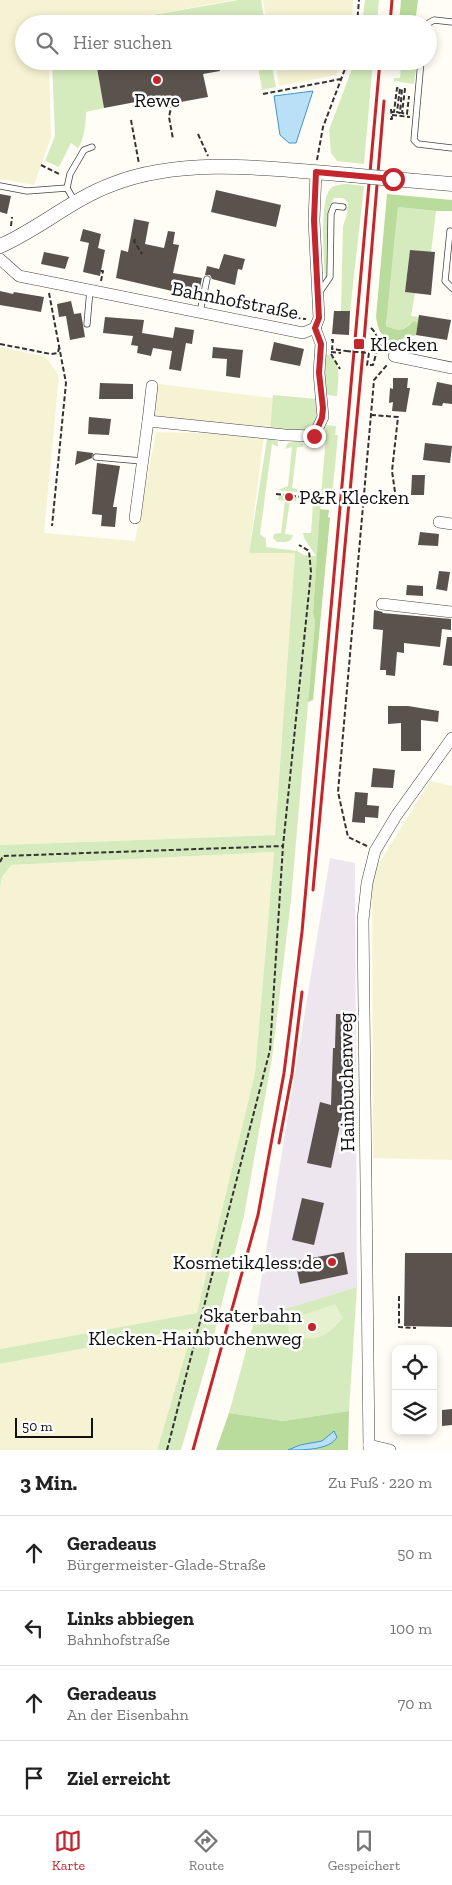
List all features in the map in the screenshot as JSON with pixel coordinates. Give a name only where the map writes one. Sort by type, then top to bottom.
[{"type":"street","points":[[0,246],[16,239],[75,202],[112,184],[143,174],[167,170],[231,167],[316,172],[452,184]]},
{"type":"street","name":"Bahnhofstraße","points":[[0,259],[19,276],[302,333],[315,328],[319,318],[314,220],[316,172]]},
{"type":"street","points":[[148,421],[284,435],[314,436],[322,418],[323,408],[319,373],[321,344],[315,328]]},
{"type":"street","points":[[394,356],[452,368]]},
{"type":"street","points":[[135,518],[152,386]]},
{"type":"street","points":[[439,522],[452,524]]},
{"type":"street","points":[[382,604],[452,612]]},
{"type":"street","name":"Hainbuchenweg","points":[[369,1447],[363,920],[367,883],[375,851],[396,816],[452,738]]},
{"type":"street","points":[[369,1447],[390,1450]]},
{"type":"lane","points":[[437,20],[452,22]]},
{"type":"lane","points":[[420,70],[414,140],[418,144],[452,148]]},
{"type":"lane","points":[[75,202],[67,188],[69,179],[84,150],[92,147]]},
{"type":"lane","points":[[0,186],[27,191],[67,188]]},
{"type":"lane","points":[[317,296],[330,277],[331,214],[334,206],[343,206]]},
{"type":"lane","points":[[450,231],[445,281],[452,288]]},
{"type":"lane","points":[[200,312],[207,279]]},
{"type":"lane","points":[[88,324],[90,290]]},
{"type":"lane","points":[[96,457],[142,461]]},
{"type":"path","points":[[358,15],[359,0]]},
{"type":"path","points":[[316,172],[323,127],[344,70]]},
{"type":"path","points":[[263,94],[341,79]]},
{"type":"path","points":[[390,119],[392,120],[392,112],[394,112],[397,88],[400,88],[397,112],[400,113],[402,88],[405,89],[402,113],[407,114],[409,96],[412,96],[410,114]]},
{"type":"path","points":[[172,103],[169,117],[173,139]]},
{"type":"path","points":[[392,112],[411,117]]},
{"type":"path","points":[[131,120],[138,162],[143,174]]},
{"type":"path","points":[[198,134],[209,157],[211,168]]},
{"type":"path","points":[[41,165],[69,179]]},
{"type":"path","points":[[134,239],[142,254]]},
{"type":"path","points":[[46,281],[66,383],[52,526]]},
{"type":"path","points":[[288,317],[306,319],[307,317]]},
{"type":"path","points":[[332,349],[369,354],[368,364],[374,365],[378,343],[375,331],[371,328]]},
{"type":"path","points":[[0,344],[51,354],[58,353],[59,346]]},
{"type":"path","points":[[329,352],[340,369]]},
{"type":"path","points":[[375,851],[348,837],[338,792],[374,380],[394,356]]},
{"type":"path","points":[[371,415],[398,416],[392,471],[396,492]]},
{"type":"path","points":[[276,494],[332,500]]},
{"type":"path","points":[[168,1450],[270,1050],[283,846],[311,572],[309,551],[299,545]]},
{"type":"path","points":[[0,862],[2,856],[283,846]]},
{"type":"path","points":[[398,1296],[399,1327],[416,1328]]},
{"type":"shaded area","points":[[0,0],[233,0],[150,15],[15,15],[15,70],[49,70],[51,137],[34,185],[0,179]]},
{"type":"shaded area","points":[[263,0],[353,0],[352,15],[266,15]]},
{"type":"shaded area","points":[[276,70],[338,70],[336,75],[279,86]]},
{"type":"shaded area","points":[[0,347],[46,357],[59,376],[44,533],[135,541],[156,432],[264,435],[249,553],[295,553],[275,835],[0,845]]},
{"type":"shaded area","points":[[158,384],[273,398],[270,431],[155,416]]},
{"type":"shaded area","points":[[430,781],[452,786],[452,1160],[373,1158],[372,875]]},
{"type":"shaded area","points":[[274,852],[255,1073],[197,1313],[0,1349],[0,888],[2,877],[11,865]]},
{"type":"shaded area","points":[[330,858],[355,863],[357,1287],[255,1318]]},
{"type":"shaded area","points":[[193,1328],[157,1450],[0,1450],[0,1364]]},
{"type":"green space","points":[[238,0],[261,0],[264,15],[153,15]]},
{"type":"green space","points":[[365,0],[379,0],[378,15],[363,15]]},
{"type":"green space","points":[[401,0],[418,0],[416,15],[400,15]]},
{"type":"green space","points":[[52,70],[97,70],[104,108],[86,112],[82,141],[78,148],[71,143],[59,167],[45,161],[55,136]]},
{"type":"green space","points":[[259,70],[273,70],[276,87],[262,90]]},
{"type":"green space","points":[[352,70],[372,70],[364,164],[337,161],[331,153],[329,130]]},
{"type":"green space","points":[[401,70],[416,70],[414,84],[394,81],[394,78],[400,78]]},
{"type":"green space","points":[[347,184],[364,186],[350,311],[341,311],[343,226],[348,202],[343,198],[334,198],[329,207],[327,276],[325,279],[324,217],[327,194],[331,188]]},
{"type":"green space","points":[[387,194],[452,200],[452,211],[398,207],[386,326],[402,330],[414,321],[418,322],[416,335],[392,342],[380,332],[376,317]]},
{"type":"green space","points":[[398,207],[436,211],[431,252],[410,250],[405,292],[415,293],[411,316],[419,317],[418,322],[414,321],[401,330],[386,326]]},
{"type":"green space","points":[[326,354],[335,361],[337,366],[337,396],[326,395]]},
{"type":"green space","points":[[273,395],[317,399],[317,412],[311,427],[299,431],[270,431]]},
{"type":"green space","points":[[326,425],[336,426],[335,435],[338,435],[332,497],[321,496],[326,436],[318,436],[325,429]]},
{"type":"green space","points":[[267,439],[278,442],[278,447],[272,444],[260,534],[266,539],[266,547],[297,551],[304,555],[316,556],[304,538],[303,533],[311,533],[313,503],[308,503],[307,500],[321,501],[313,613],[315,622],[291,900],[272,1058],[244,1216],[207,1362],[181,1450],[157,1450],[193,1328],[0,1364],[0,1349],[197,1313],[255,1073],[274,852],[11,865],[2,877],[0,888],[0,845],[275,835],[295,553],[249,553]]},
{"type":"green space","points":[[299,441],[303,444],[303,447],[297,447],[292,488],[298,489],[298,492],[281,491],[280,489],[288,486],[292,447],[285,449],[288,443]]},
{"type":"green space","points":[[279,495],[297,497],[296,501],[290,501],[285,534],[293,535],[291,540],[286,542],[277,542],[273,538],[274,534],[281,533],[285,501],[278,500]]},
{"type":"green space","points":[[320,509],[329,510],[328,517],[330,518],[313,700],[308,702],[315,622],[313,613]]},
{"type":"green space","points":[[357,1287],[349,1411],[283,1421],[229,1413],[255,1318]]},
{"type":"green space","name":"Skaterbahn Klecken-Hainbuchenweg","points":[[335,1304],[343,1318],[325,1335],[307,1338],[289,1335],[288,1320]]},
{"type":"green space","points":[[349,1411],[348,1450],[216,1450],[229,1413],[283,1421]]},
{"type":"water","points":[[313,91],[296,143],[289,143],[280,135],[274,96]]},
{"type":"water","points":[[334,1431],[337,1437],[329,1445],[301,1450],[288,1450],[300,1445],[322,1441]]},
{"type":"building","points":[[97,70],[220,70],[203,74],[208,97],[142,109],[141,101],[104,108]]},
{"type":"building","points":[[216,190],[281,205],[276,227],[211,212]]},
{"type":"building","points":[[0,194],[11,196],[7,214],[0,212]]},
{"type":"building","points":[[134,219],[149,222],[145,244],[164,248],[168,231],[175,232],[173,244],[179,245],[173,273],[202,278],[198,297],[116,278],[121,250],[128,252]]},
{"type":"building","points":[[83,229],[101,234],[98,248],[105,250],[100,276],[83,272],[89,243],[80,241]]},
{"type":"building","points":[[410,250],[435,252],[431,295],[405,292]]},
{"type":"building","points":[[44,252],[69,257],[65,269],[41,264]]},
{"type":"building","points":[[224,254],[245,259],[242,270],[238,269],[235,285],[212,279],[210,275],[205,275],[207,266],[219,269]]},
{"type":"building","points":[[0,291],[44,297],[41,312],[0,305]]},
{"type":"building","points":[[71,301],[74,314],[81,313],[85,337],[70,340],[66,316],[59,317],[57,304]]},
{"type":"building","points":[[334,311],[350,311],[349,335],[332,334]]},
{"type":"building","points":[[419,315],[451,320],[447,340],[416,335]]},
{"type":"building","points":[[105,317],[144,320],[142,333],[173,338],[175,327],[194,330],[192,344],[186,343],[181,371],[169,369],[172,351],[153,348],[151,356],[137,353],[138,346],[131,345],[133,336],[103,333]]},
{"type":"building","points":[[274,342],[304,349],[300,366],[270,360]]},
{"type":"building","points":[[213,347],[243,350],[240,378],[226,376],[227,359],[212,358]]},
{"type":"building","points":[[393,378],[408,378],[407,388],[410,388],[406,412],[392,411],[393,402],[389,403],[390,388],[393,389]]},
{"type":"building","points":[[437,382],[452,385],[452,404],[432,405]]},
{"type":"building","points":[[100,383],[133,384],[133,399],[99,399]]},
{"type":"building","points":[[89,417],[111,419],[109,435],[88,434]]},
{"type":"building","points":[[425,443],[452,446],[450,463],[423,460]]},
{"type":"building","points":[[77,451],[93,453],[92,458],[75,465]]},
{"type":"building","points":[[97,463],[120,466],[113,507],[117,507],[115,527],[101,526],[102,515],[92,514]]},
{"type":"building","points":[[412,475],[425,475],[424,495],[411,495]]},
{"type":"building","points":[[420,532],[439,534],[438,546],[418,545]]},
{"type":"building","points":[[439,571],[450,572],[447,591],[436,589]]},
{"type":"building","points":[[407,585],[423,586],[423,596],[406,595]]},
{"type":"building","points":[[374,610],[382,613],[451,619],[451,630],[442,629],[440,647],[404,643],[404,653],[397,652],[395,676],[386,675],[386,670],[380,670],[383,630],[373,629]]},
{"type":"building","points":[[447,637],[452,637],[452,666],[443,665]]},
{"type":"building","points":[[388,706],[408,706],[439,711],[438,722],[421,720],[421,751],[401,751],[401,723],[388,724]]},
{"type":"building","points":[[373,768],[395,770],[393,788],[371,787]]},
{"type":"building","points":[[355,792],[368,793],[367,805],[379,806],[378,818],[365,817],[365,823],[352,822]]},
{"type":"building","points":[[336,1014],[349,1014],[348,1048],[345,1048],[344,1106],[331,1168],[307,1163],[320,1102],[331,1105]]},
{"type":"building","points":[[302,1198],[324,1203],[314,1245],[292,1240]]},
{"type":"building","points":[[344,1252],[348,1274],[300,1284],[295,1261]]},
{"type":"building","points":[[405,1253],[452,1253],[452,1327],[404,1326]]},
{"type":"building","points":[[452,1409],[452,1425],[442,1426],[442,1410]]},
{"type":"railway","points":[[391,15],[392,0]]},
{"type":"railway","points":[[193,1450],[258,1215],[284,1073],[302,932],[379,70]]},
{"type":"railway","points":[[313,890],[364,341],[384,101]]},
{"type":"railway","points":[[279,1143],[292,1074],[302,992]]},
{"type":"place","name":"Rewe","points":[[157,80]]},
{"type":"place","name":"Klecken","points":[[359,344]]},
{"type":"place","name":"P&R Klecken","points":[[289,497]]},
{"type":"place","name":"Kosmetik4less.de","points":[[332,1262]]},
{"type":"place","name":"Skaterbahn Klecken-Hainbuchenweg","points":[[312,1327]]},
{"type":"route","points":[[314,436],[319,428],[323,408],[319,373],[321,344],[315,328],[319,318],[314,220],[316,172],[393,179]]}]
